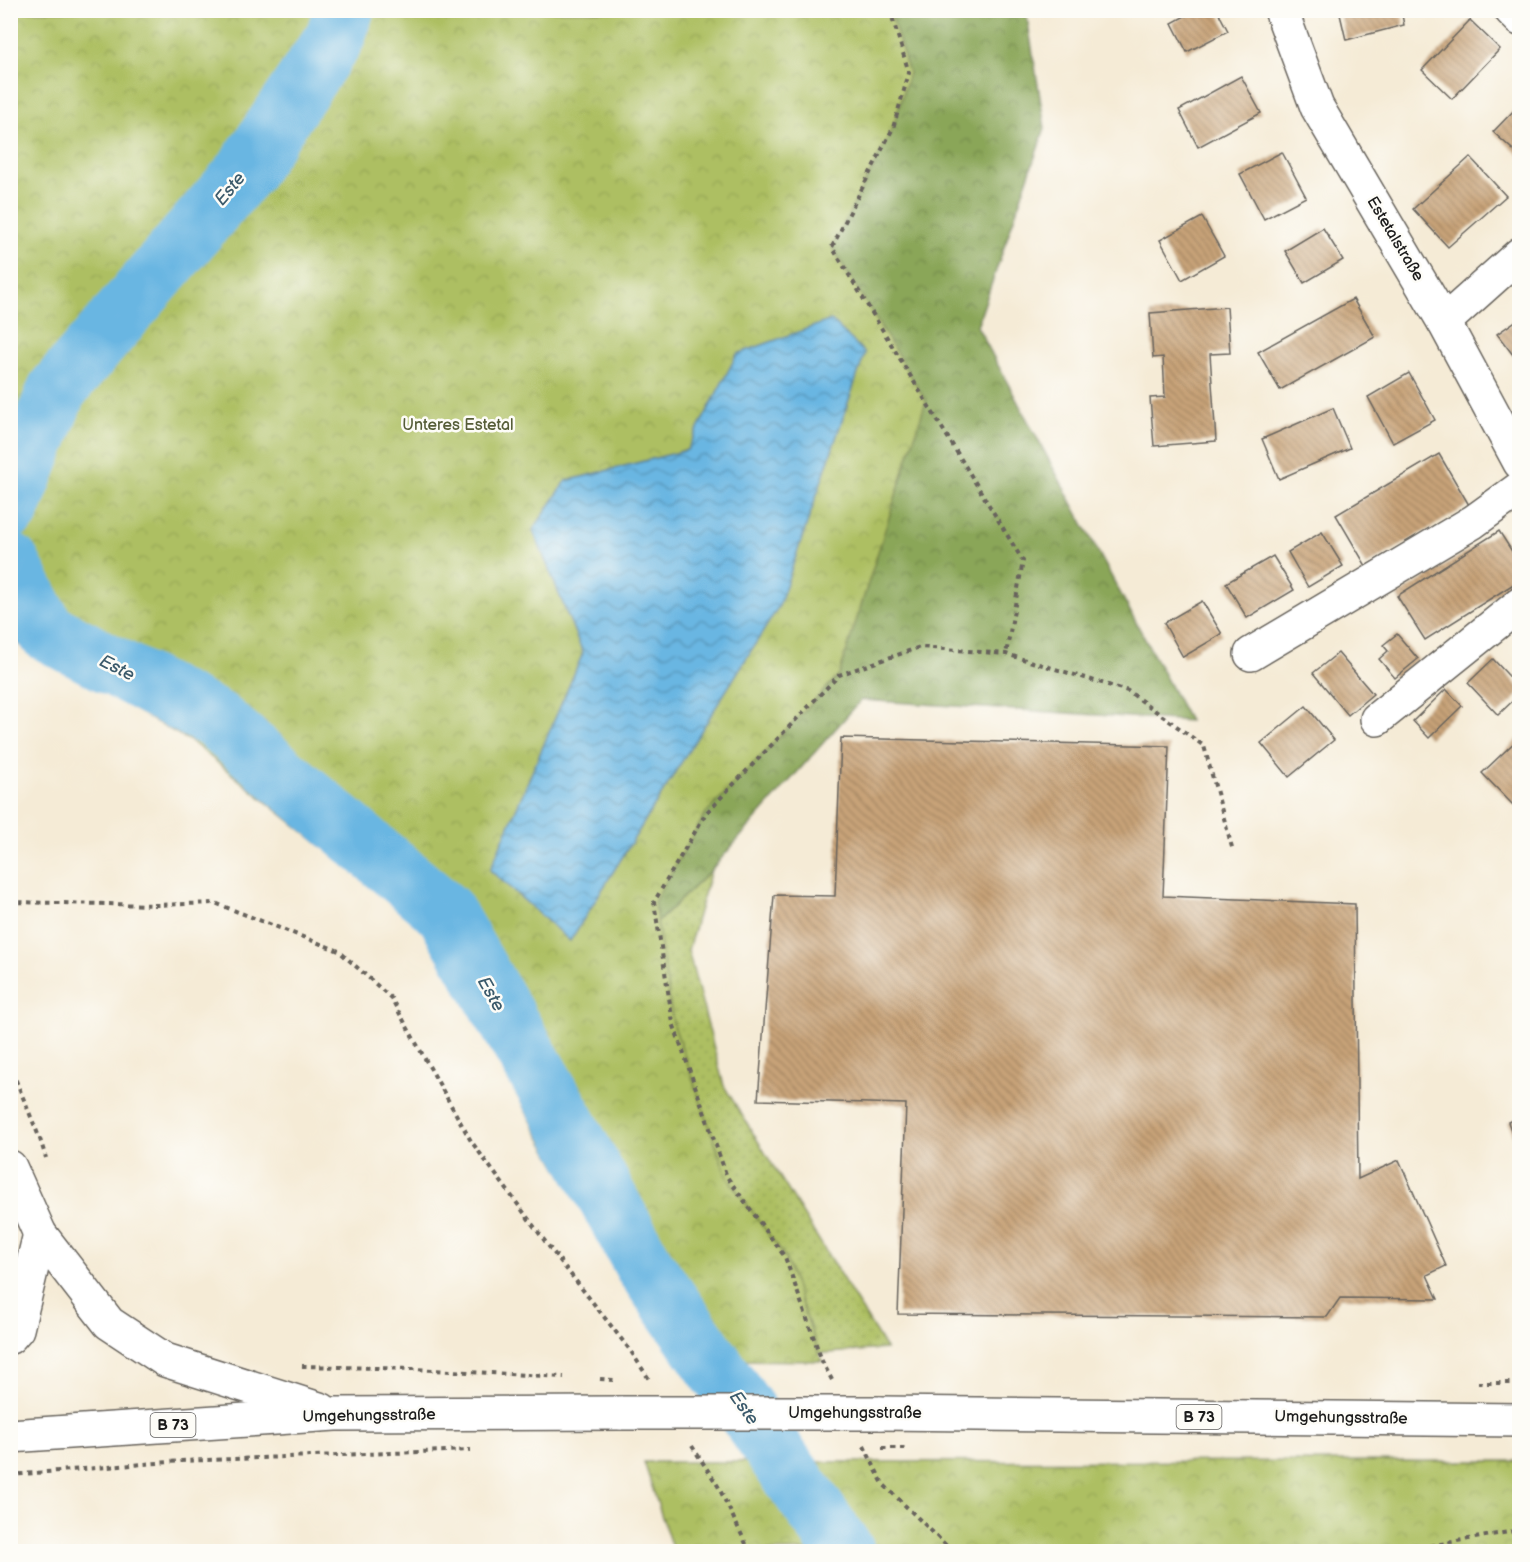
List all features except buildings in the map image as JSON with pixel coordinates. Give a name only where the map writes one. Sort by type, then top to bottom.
[{"type":"main road","name":"Estetalstraße","points":[[1281,10],[1317,107],[1444,322],[1520,463]]},
{"type":"main road","points":[[1511,10],[1520,19]]},
{"type":"main road","points":[[1444,322],[1520,254]]},
{"type":"main road","points":[[1251,654],[1473,522],[1520,488]]},
{"type":"main road","points":[[1377,719],[1520,604]]},
{"type":"main road","points":[[10,1167],[40,1234],[109,1323],[165,1360],[335,1414]]},
{"type":"main road","points":[[10,1336],[17,1329],[40,1234]]},
{"type":"main road","name":"Umgehungsstraße","points":[[10,1436],[335,1414],[879,1413],[1520,1420]]},
{"type":"path","points":[[890,10],[909,73],[893,128],[832,247],[1023,561],[1006,654]]},
{"type":"path","points":[[832,1381],[822,1361],[785,1257],[727,1177],[674,1023],[654,902],[706,813],[839,675],[920,647],[1006,654],[1128,691],[1204,746],[1233,851]]},
{"type":"path","points":[[10,902],[156,905],[215,903],[339,951],[391,998],[471,1141],[550,1248],[630,1350]]},
{"type":"path","points":[[10,1073],[15,1078],[40,1139],[46,1161]]},
{"type":"path","points":[[298,1366],[566,1377]]},
{"type":"path","points":[[589,1379],[600,1379]]},
{"type":"path","points":[[863,1443],[883,1484],[953,1551]]},
{"type":"path","points":[[10,1475],[181,1461],[476,1449]]},
{"type":"path","points":[[718,1486],[750,1551]]},
{"type":"path","points":[[1398,1551],[1520,1530]]},
{"type":"green space","name":"Unteres Estetal","points":[[11,11],[1026,11],[1045,128],[977,326],[1189,721],[861,700],[711,870],[543,1033]]},
{"type":"green space","name":"Unteres Estetal","points":[[11,11],[890,11],[909,73],[893,128],[832,247],[926,401],[839,675],[706,813],[654,902],[673,1023],[727,1177],[785,1257],[822,1361],[724,1360],[678,1354],[623,1280],[541,1139],[428,932],[192,742],[11,640]]},
{"type":"green space","points":[[711,870],[688,950],[724,1086],[886,1349],[724,1360],[637,1196],[543,1033]]},
{"type":"green space","points":[[1519,1461],[1519,1552],[673,1551],[644,1462]]},
{"type":"water","points":[[831,320],[865,353],[779,606],[570,941],[490,870],[583,653],[533,530],[566,481],[687,450],[737,354]]},
{"type":"waterway","name":"Este","points":[[10,509],[57,390],[243,174],[335,37],[344,10]]},
{"type":"waterway","name":"Este","points":[[10,563],[46,631],[215,719],[445,912],[565,1120],[645,1267],[845,1552]]}]
